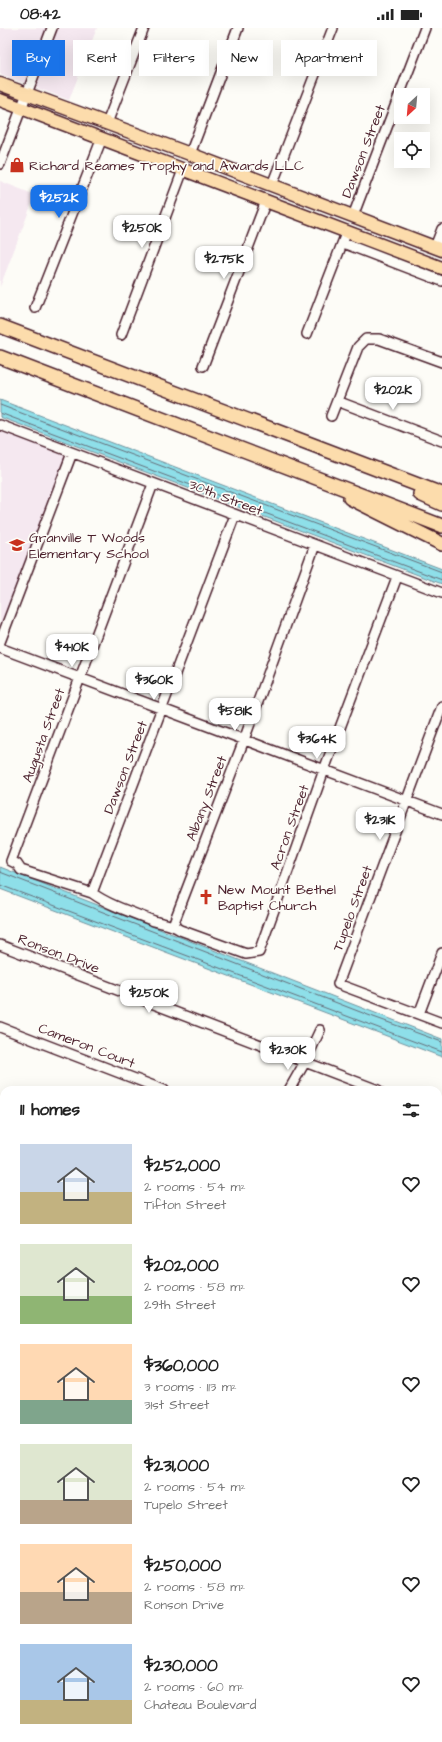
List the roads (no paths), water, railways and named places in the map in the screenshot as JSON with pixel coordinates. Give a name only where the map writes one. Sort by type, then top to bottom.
[{"type":"highway","points":[[0,326],[442,494]]},
{"type":"highway","points":[[0,357],[442,526]]},
{"type":"highway","points":[[320,448],[442,504]]},
{"type":"highway","points":[[293,468],[406,527],[442,544]]},
{"type":"main road","points":[[0,84],[190,154],[438,249]]},
{"type":"main road","points":[[0,100],[442,268]]},
{"type":"main road","points":[[107,140],[125,140],[128,137],[128,131]]},
{"type":"main road","points":[[139,153],[141,147],[154,141]]},
{"type":"main road","points":[[222,185],[280,200],[286,199],[290,192]]},
{"type":"main road","points":[[353,234],[414,250],[423,243]]},
{"type":"street","points":[[0,164],[52,28]]},
{"type":"street","points":[[107,123],[144,28]]},
{"type":"street","points":[[190,154],[238,28]]},
{"type":"street","points":[[272,185],[333,28]]},
{"type":"street","name":"Dawson Street","points":[[353,216],[425,28]]},
{"type":"street","points":[[35,308],[107,140]]},
{"type":"street","points":[[121,335],[183,170]]},
{"type":"street","points":[[203,366],[266,201]]},
{"type":"street","points":[[438,249],[442,229]]},
{"type":"street","points":[[307,334],[343,243],[353,234]]},
{"type":"street","points":[[343,243],[442,281]]},
{"type":"street","points":[[331,416],[358,347],[366,339],[379,339],[442,362]]},
{"type":"street","points":[[337,401],[442,441]]},
{"type":"street","name":"30th Street","points":[[0,425],[442,593]]},
{"type":"street","points":[[0,642],[72,453]]},
{"type":"street","name":"Augusta Street","points":[[92,893],[81,891],[21,870],[17,864],[11,861],[153,484]]},
{"type":"street","name":"Dawson Street","points":[[92,893],[235,515]]},
{"type":"street","name":"Albany Street","points":[[173,925],[244,740],[315,545]]},
{"type":"street","name":"Acron Street","points":[[173,925],[180,930],[246,954],[258,952],[324,770],[397,577]]},
{"type":"street","points":[[0,648],[442,814]]},
{"type":"street","name":"Tupelo Street","points":[[419,1014],[338,984],[442,706]]},
{"type":"street","points":[[92,893],[100,900],[156,922],[173,925]]},
{"type":"street","name":"Ronson Drive","points":[[0,945],[368,1086]]},
{"type":"street","points":[[442,953],[419,1014],[442,1023]]},
{"type":"street","name":"Cameron Court","points":[[0,1027],[154,1086]]},
{"type":"street","points":[[291,1086],[305,1062],[320,1030]]},
{"type":"water","points":[[0,400],[442,569],[442,584],[0,417]]},
{"type":"water","points":[[0,867],[442,1039],[442,1057],[0,889]]},
{"type":"place","name":"Richard Reames Trophy and Awards LLC","points":[[17,165]]},
{"type":"place","name":"Granville T Woods Elementary School","points":[[17,545]]},
{"type":"place","name":"New Mount Bethel Baptist Church","points":[[206,897]]}]
